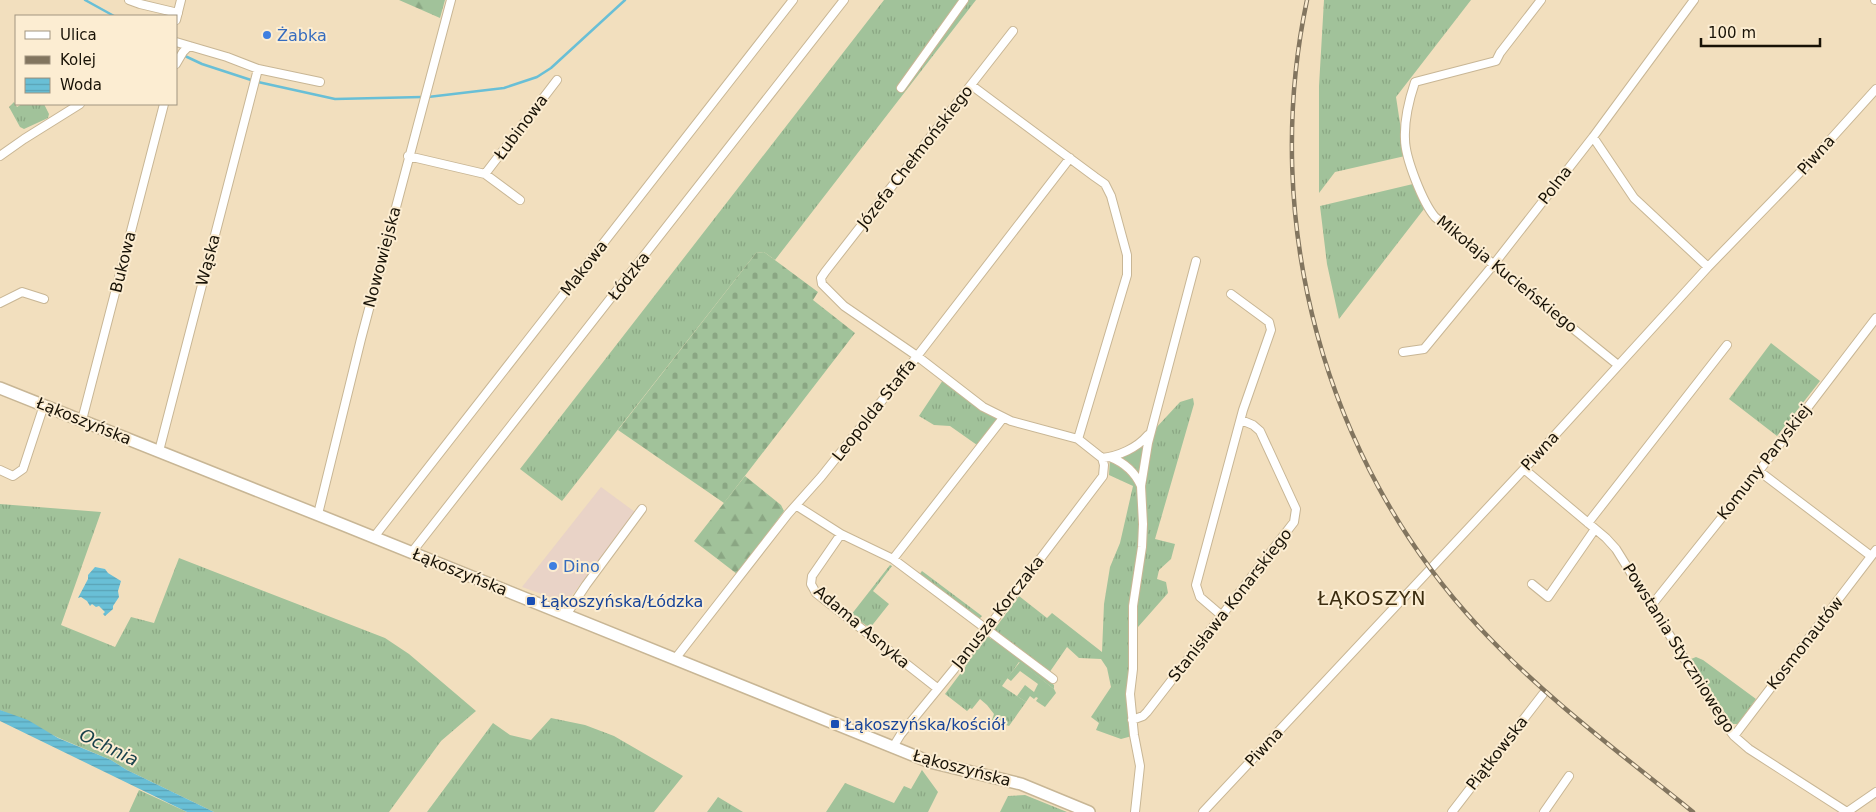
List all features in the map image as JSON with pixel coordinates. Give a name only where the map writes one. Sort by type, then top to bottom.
[{"type":"street","points":[[130,0],[174,15]]},
{"type":"street","points":[[177,15],[181,0]]},
{"type":"street","name":"Nowowiejska","points":[[318,514],[408,156],[451,0]]},
{"type":"street","name":"Makowa","points":[[374,537],[793,0]]},
{"type":"street","name":"Łódzka","points":[[412,552],[844,0]]},
{"type":"street","points":[[901,88],[964,0]]},
{"type":"street","name":"Mikołaja Kucieńskiego","points":[[1541,0],[1500,53],[1496,62],[1415,82],[1408,102],[1404,140],[1415,177],[1429,210],[1435,217],[1618,366]]},
{"type":"street","name":"Polna","points":[[1404,352],[1424,349],[1494,264],[1593,137],[1694,0]]},
{"type":"street","name":"Józefa Chełmońskiego","points":[[917,356],[844,306],[822,284],[821,278],[1013,31]]},
{"type":"street","points":[[178,43],[258,69],[320,82]]},
{"type":"street","points":[[178,61],[189,46]]},
{"type":"street","name":"Wąska","points":[[159,451],[258,69]]},
{"type":"street","name":"Łubinowa","points":[[485,174],[557,80]]},
{"type":"street","points":[[971,85],[1105,184],[1108,189],[1127,255],[1127,275],[1078,439]]},
{"type":"street","name":"Piwna","points":[[1202,812],[1524,469],[1708,267],[1812,161],[1876,88]]},
{"type":"street","points":[[0,156],[24,138],[78,105]]},
{"type":"street","name":"Bukowa","points":[[82,420],[164,105]]},
{"type":"street","points":[[1593,137],[1634,198],[1708,267]]},
{"type":"street","name":"Łubinowa","points":[[408,156],[485,174],[520,200]]},
{"type":"street","name":"Leopolda Staffa","points":[[675,659],[788,514],[828,470],[1070,158]]},
{"type":"street","points":[[1138,809],[1140,766],[1132,720],[1130,694],[1133,606],[1144,524],[1141,486],[1148,443],[1196,261]]},
{"type":"street","points":[[0,303],[22,292],[44,299]]},
{"type":"street","points":[[1221,616],[1200,597],[1196,585],[1241,420],[1270,330],[1269,322],[1231,294]]},
{"type":"street","name":"Komuny Paryskiej","points":[[1651,606],[1759,471],[1876,318]]},
{"type":"street","points":[[1588,523],[1727,346]]},
{"type":"street","points":[[917,356],[983,407],[1003,418],[1078,439],[1106,457],[1121,461],[1131,470],[1141,486]]},
{"type":"street","name":"Łąkoszyńska","points":[[0,388],[318,514],[930,762],[1021,784],[1089,812]]},
{"type":"street","points":[[0,470],[13,476],[23,469],[44,405]]},
{"type":"street","points":[[893,559],[1003,418]]},
{"type":"street","name":"Stanisława Konarskiego","points":[[1132,720],[1143,716],[1147,712],[1294,522],[1296,509],[1260,431],[1253,425],[1241,420]]},
{"type":"street","points":[[1106,457],[1134,448],[1152,432]]},
{"type":"street","name":"Janusza Korczaka","points":[[893,747],[937,688],[987,629],[1103,476],[1106,457]]},
{"type":"street","name":"Powstania Styczniowego","points":[[1524,469],[1616,549],[1734,736],[1749,749],[1847,812]]},
{"type":"street","points":[[1759,471],[1874,553]]},
{"type":"street","points":[[797,506],[841,534],[893,559],[1053,679]]},
{"type":"street","points":[[566,615],[642,509]]},
{"type":"street","points":[[1532,584],[1548,597],[1595,529]]},
{"type":"street","name":"Adama Asnyka","points":[[841,534],[812,576],[810,584],[816,592],[937,688]]},
{"type":"street","name":"Kosmonautów","points":[[1734,736],[1874,553]]},
{"type":"street","name":"Piątkowska","points":[[1452,812],[1543,694]]},
{"type":"street","points":[[1544,812],[1570,776]]},
{"type":"street","points":[[1847,812],[1876,792]]},
{"type":"shaded area","points":[[601,487],[635,512],[570,598],[564,602],[522,587]]},
{"type":"green space","points":[[399,0],[445,0],[440,18]]},
{"type":"green space","points":[[884,0],[976,0],[775,260],[764,252],[756,253],[562,501],[520,469]]},
{"type":"green space","points":[[1324,0],[1471,0],[1396,97],[1405,156],[1335,172],[1319,193],[1319,86]]},
{"type":"green space","points":[[14,102],[17,107],[20,105],[44,105],[49,114],[48,118],[24,129],[20,127],[9,107]]},
{"type":"green space","points":[[1413,184],[1424,209],[1339,319],[1327,264],[1320,206]]},
{"type":"green space","points":[[764,252],[818,292],[813,300],[855,333],[724,503],[618,430],[756,253]]},
{"type":"green space","points":[[1771,343],[1820,381],[1777,436],[1729,399]]},
{"type":"green space","points":[[943,380],[998,419],[977,445],[950,426],[934,425],[919,416]]},
{"type":"green space","points":[[1193,398],[1194,404],[1155,539],[1175,544],[1171,559],[1159,570],[1157,579],[1166,582],[1168,593],[1138,627],[1136,620],[1147,458],[1155,429],[1180,402]]},
{"type":"green space","points":[[1147,441],[1142,527],[1132,605],[1132,736],[1121,739],[1096,730],[1099,723],[1091,717],[1111,687],[1107,668],[1101,659],[1079,658],[1067,647],[1049,673],[994,630],[1019,596],[1047,618],[1052,613],[1102,652],[1104,604],[1110,567],[1120,543],[1133,486],[1109,475],[1110,459]]},
{"type":"green space","points":[[745,476],[781,505],[784,511],[737,574],[694,541]]},
{"type":"green space","points":[[0,504],[101,512],[61,625],[115,647],[131,617],[154,623],[179,558],[385,638],[409,654],[476,711],[441,741],[389,812],[214,812],[127,770],[111,760],[0,710]]},
{"type":"green space","points":[[890,565],[892,566],[873,591],[889,604],[870,628],[851,615]]},
{"type":"green space","points":[[922,571],[982,616],[979,619],[919,575]]},
{"type":"green space","points":[[986,635],[991,639],[993,638],[1054,685],[1054,689],[1019,662],[1002,686],[1026,702],[1009,726],[992,720],[994,714],[980,699],[972,709],[970,708],[967,711],[945,694],[966,666],[963,664]]},
{"type":"green space","points":[[1696,657],[1703,660],[1756,699],[1738,724],[1732,724],[1691,659]]},
{"type":"green space","points":[[1020,662],[1054,689],[1056,693],[1045,707],[1036,701],[1038,698],[1036,697],[1034,699],[1030,696],[1026,702],[1017,696],[1025,685],[1034,692],[1038,684],[1020,671],[1011,681],[1007,678]]},
{"type":"green space","points":[[551,718],[585,725],[614,736],[683,776],[654,812],[427,812],[493,723],[510,735],[531,740]]},
{"type":"green space","points":[[922,770],[938,792],[928,812],[826,812],[845,783],[894,803],[904,786],[911,789]]},
{"type":"green space","points":[[139,790],[187,812],[129,812]]},
{"type":"green space","points":[[1025,795],[1067,812],[1000,812],[1008,796]]},
{"type":"green space","points":[[718,797],[743,812],[707,812]]},
{"type":"water","points":[[95,567],[105,569],[121,581],[118,591],[119,597],[113,609],[105,616],[103,614],[105,612],[99,606],[96,607],[92,604],[90,606],[81,597],[78,598],[88,579],[88,575]]},
{"type":"water","points":[[0,710],[28,720],[58,738],[111,760],[127,770],[214,812],[187,812],[0,721]]},
{"type":"waterway","points":[[85,0],[112,15]]},
{"type":"waterway","points":[[428,97],[504,88],[537,77],[551,68],[625,0]]},
{"type":"waterway","points":[[185,56],[202,64],[251,80]]},
{"type":"waterway","points":[[258,82],[335,99],[422,97]]},
{"type":"railway","points":[[1307,0],[1295,84],[1292,168],[1300,252],[1317,334],[1344,414],[1380,489],[1425,561],[1478,626],[1555,700],[1693,812]]},
{"type":"place","name":"Żabka","points":[[267,35]]},
{"type":"place","name":"Dino","points":[[553,566]]},
{"type":"place","name":"Łąkoszyńska/Łódzka","points":[[531,601]]},
{"type":"place","name":"Łąkoszyńska/kościół","points":[[835,724]]},
{"type":"district","name":"ŁĄKOSZYN","points":[[1372,598]]},
{"type":"water label","name":"Ochnia","points":[[109,747]]}]
